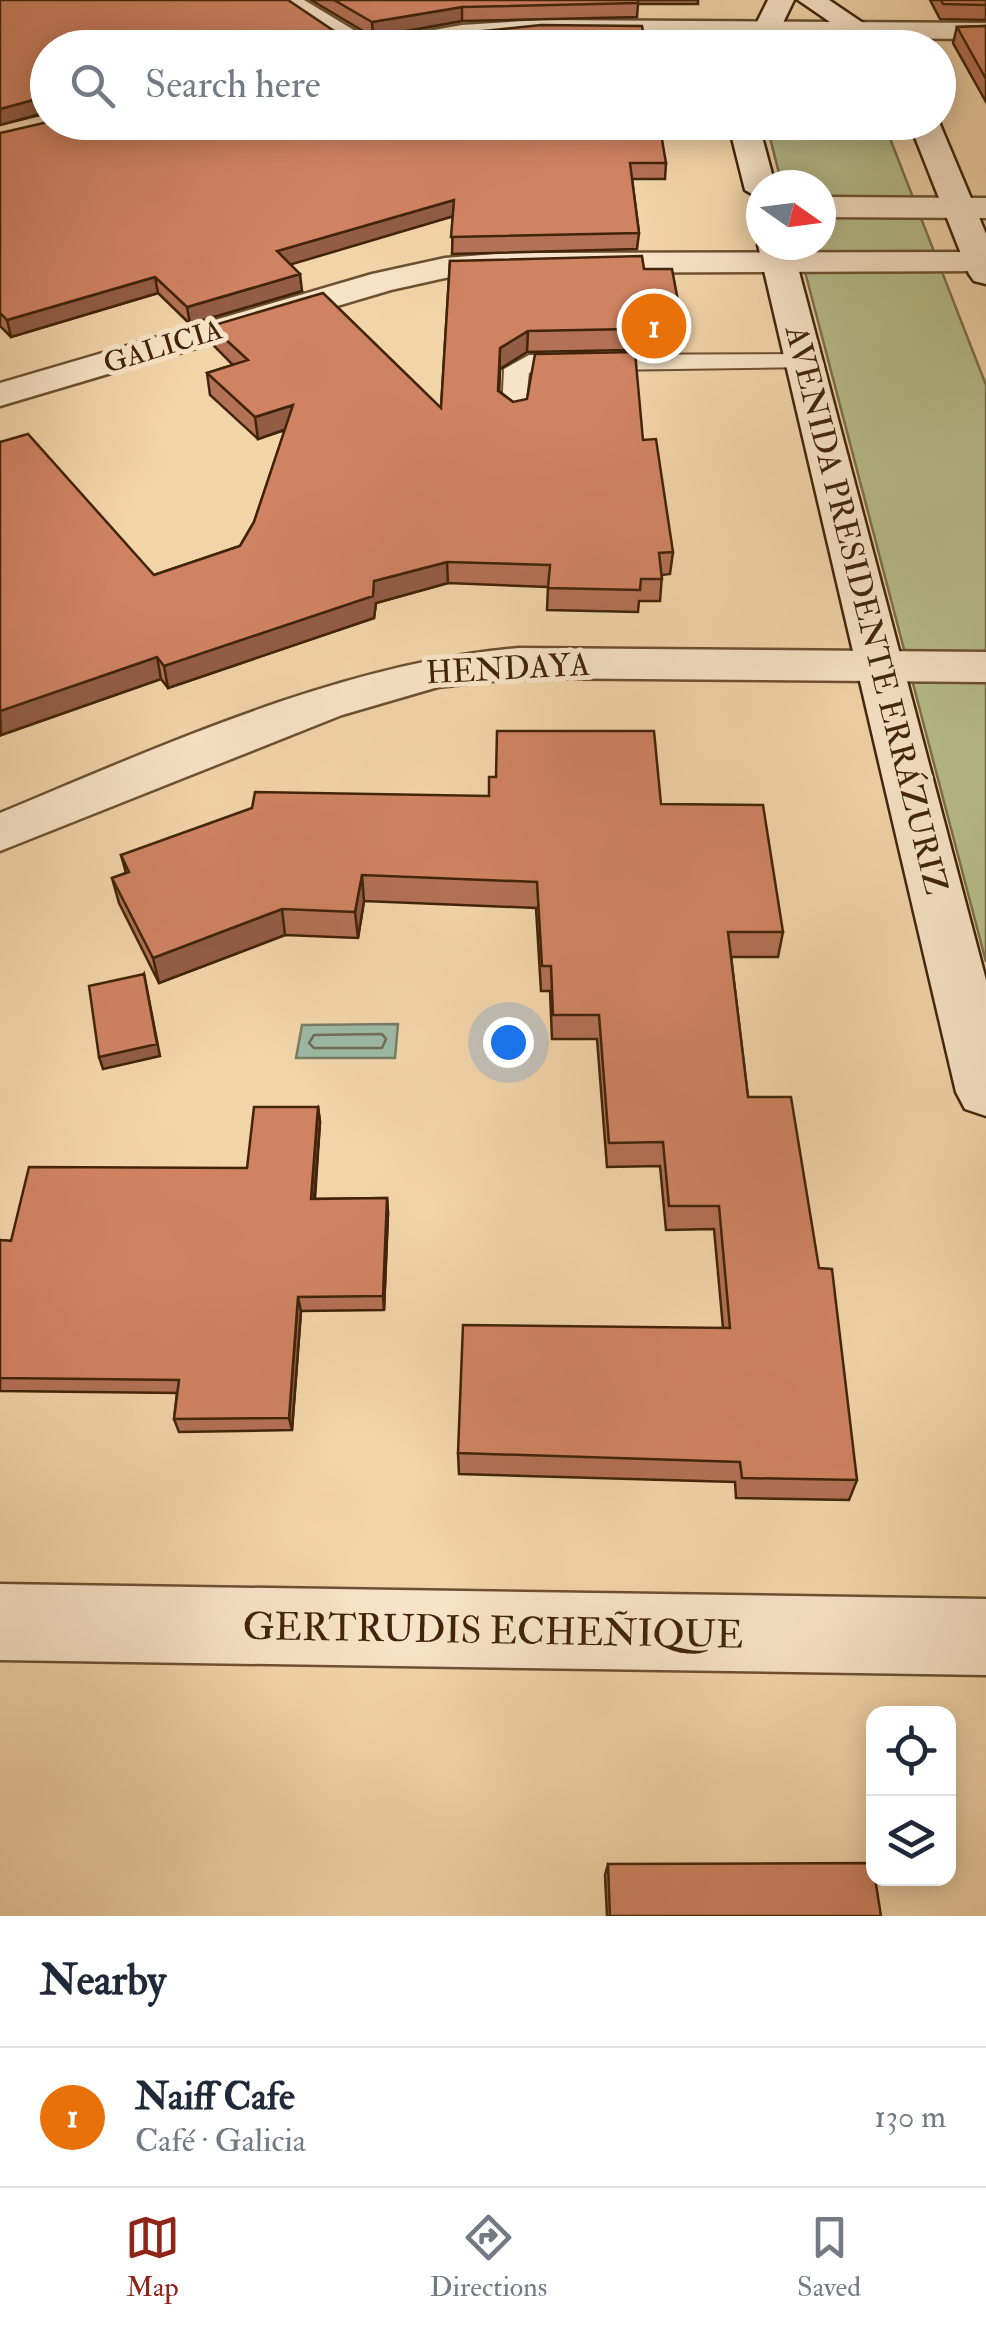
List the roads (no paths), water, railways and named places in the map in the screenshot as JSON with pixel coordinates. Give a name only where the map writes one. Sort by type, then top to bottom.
[{"type":"street","points":[[286,0],[335,30]]},
{"type":"street","points":[[765,30],[782,0]]},
{"type":"street","points":[[810,0],[859,30]]},
{"type":"street","points":[[956,31],[986,31]]},
{"type":"street","points":[[748,140],[756,170]]},
{"type":"street","points":[[934,140],[972,208],[983,268]]},
{"type":"street","points":[[836,207],[972,208]]},
{"type":"street","name":"GALICIA","points":[[0,395],[415,272],[507,263],[746,254]]},
{"type":"street","name":"GALICIA","points":[[836,257],[983,268]]},
{"type":"street","name":"AVENIDA PRESIDENTE ERRÁZURIZ","points":[[780,260],[986,1092]]},
{"type":"street","name":"HENDAYA","points":[[0,833],[328,702],[418,672],[519,662],[986,667]]},
{"type":"street","name":"GERTRUDIS ECHEÑIQUE","points":[[0,1622],[986,1637]]},
{"type":"lane","points":[[515,412],[517,369],[530,363],[804,362]]},
{"type":"water","points":[[398,1024],[395,1058],[296,1058],[302,1025]]},
{"type":"place","name":"Naiff Cafe","points":[[654,326]]}]
